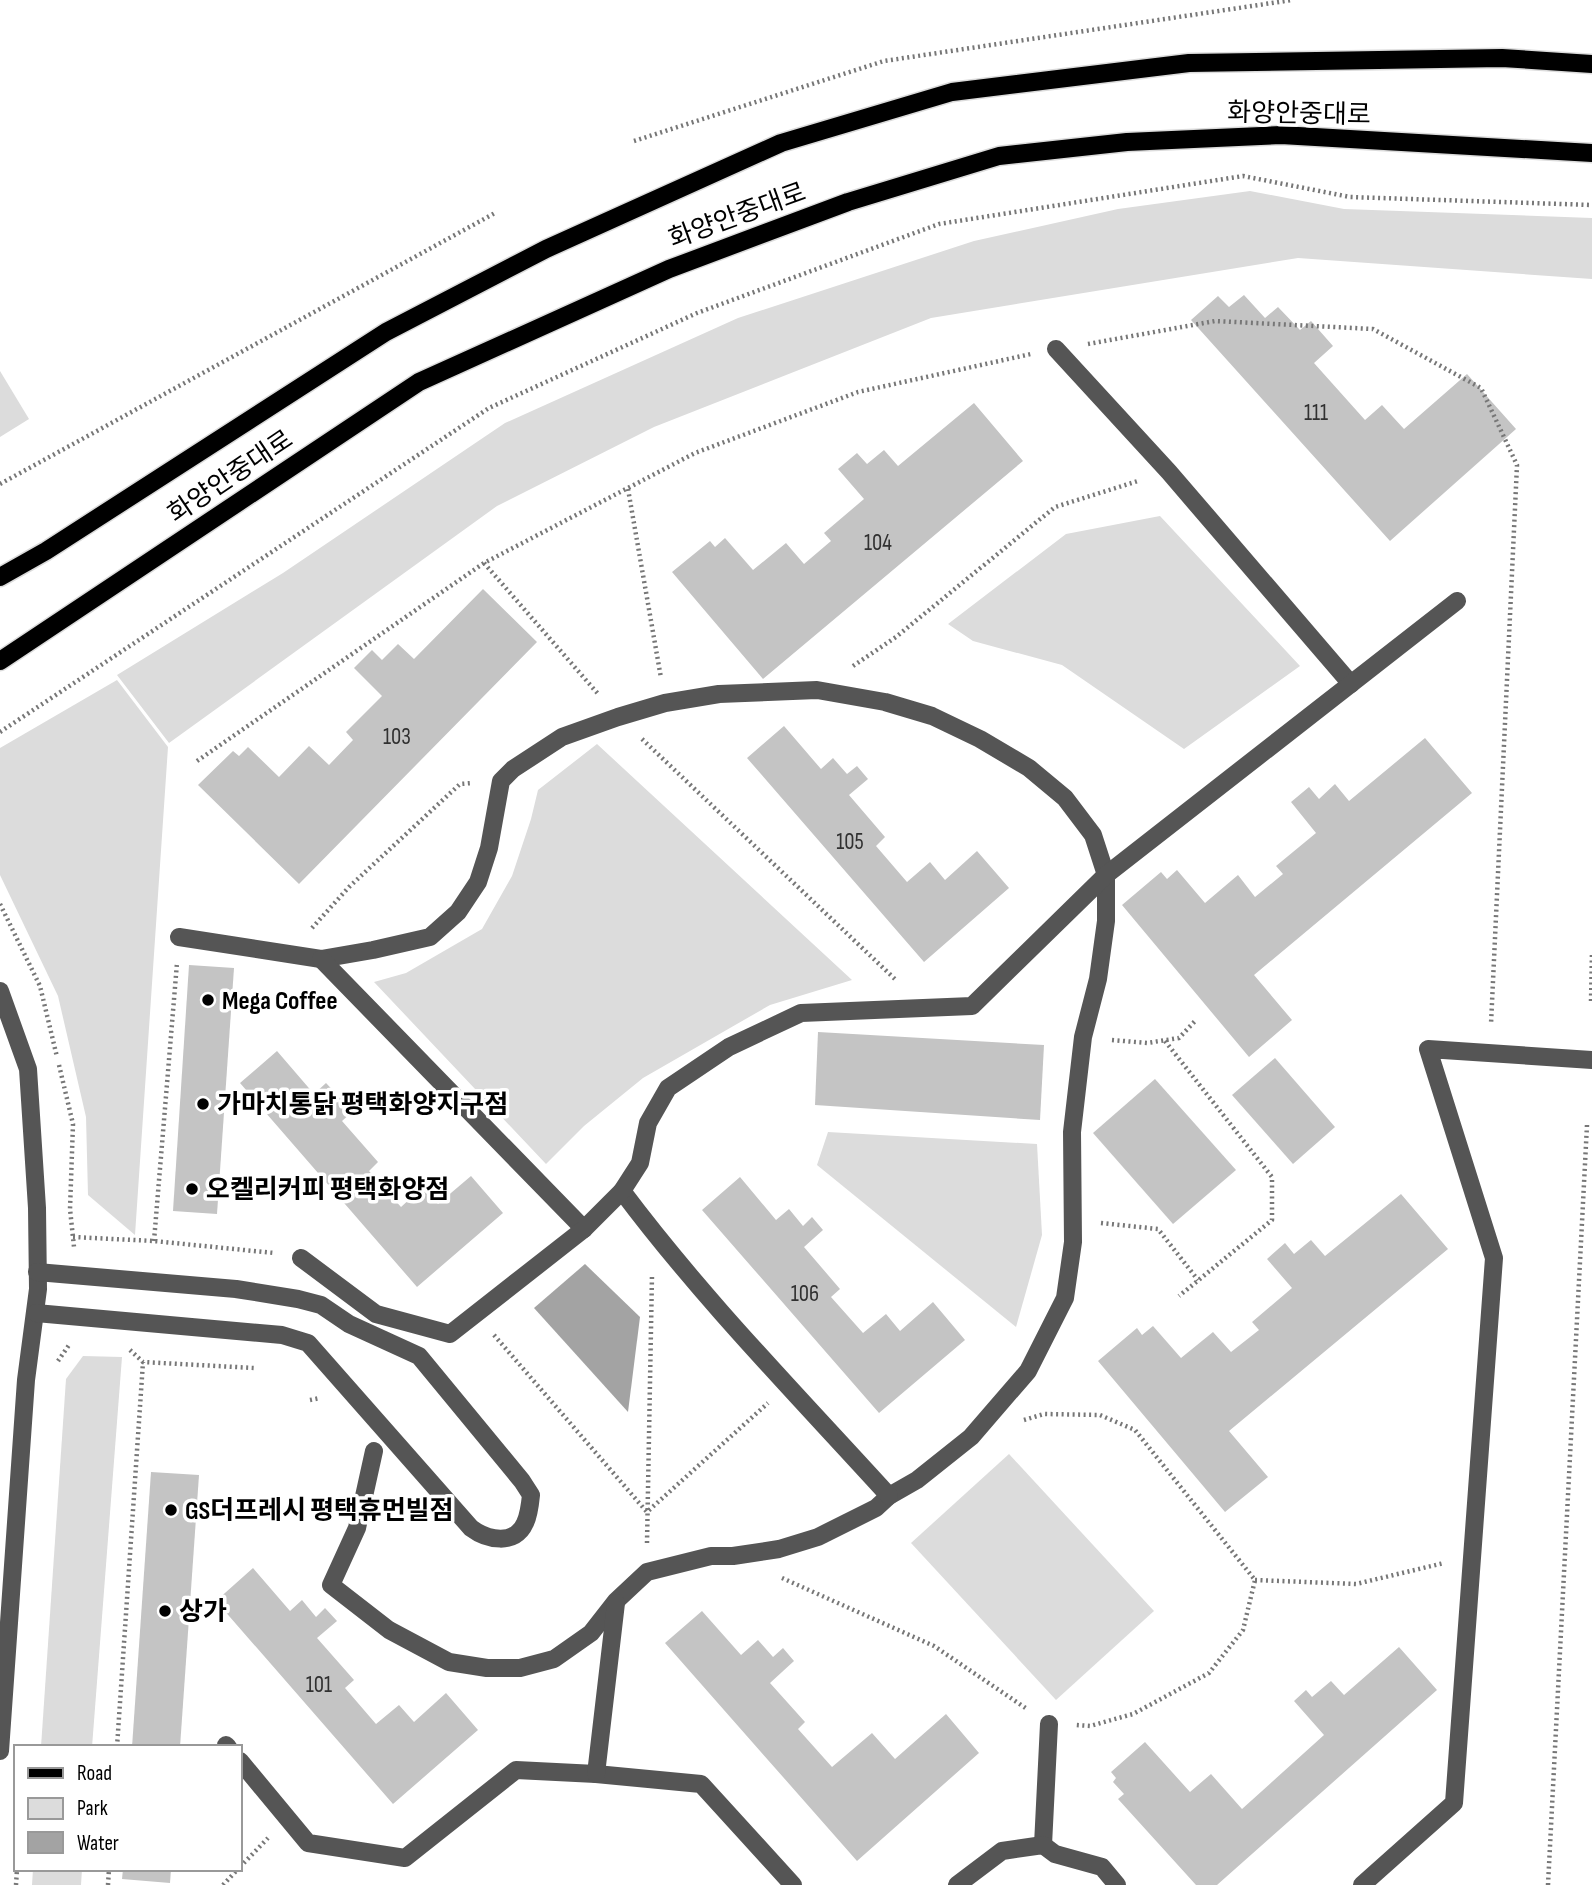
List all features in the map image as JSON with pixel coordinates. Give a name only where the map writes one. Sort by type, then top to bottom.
[{"type":"main road","name":"화양안중대로","points":[[0,577],[46,551],[386,332],[546,248],[781,143],[952,92],[1189,63],[1502,58],[1592,64]]},
{"type":"main road","name":"화양안중대로","points":[[0,661],[419,382],[668,268],[848,202],[999,156],[1127,142],[1281,135],[1592,153]]},
{"type":"street","points":[[1056,349],[1169,472],[1350,684]]},
{"type":"street","points":[[300,1258],[376,1314],[450,1334],[584,1229],[622,1191],[640,1163],[648,1123],[668,1088],[729,1047],[801,1013],[972,1006],[1106,875],[1457,601]]},
{"type":"street","points":[[178,937],[321,959],[430,937],[458,912],[478,882],[489,848],[500,781],[513,769],[562,737],[665,703],[719,694],[817,690],[885,702],[932,716],[980,739],[1029,768],[1065,798],[1093,835],[1106,875],[1106,921],[1098,979],[1083,1037],[1072,1132],[1073,1242],[1065,1298],[1028,1371],[971,1437],[917,1480],[889,1496],[876,1508],[818,1537],[779,1549],[733,1556],[711,1556],[647,1572],[616,1601],[591,1633],[554,1659],[520,1668],[487,1668],[449,1662],[389,1630],[331,1585],[357,1528],[374,1451]]},
{"type":"street","points":[[321,959],[584,1229]]},
{"type":"street","points":[[0,991],[28,1069],[37,1208],[36,1312],[26,1380],[0,1751]]},
{"type":"street","points":[[1362,1885],[1454,1803],[1494,1258],[1428,1049],[1592,1060]]},
{"type":"street","points":[[622,1191],[653,1232],[889,1496]]},
{"type":"street","points":[[36,1312],[282,1335],[308,1343],[471,1528],[482,1536],[497,1540],[514,1535],[524,1527],[531,1495],[419,1356],[349,1324],[321,1305],[286,1297],[236,1289],[37,1272]]},
{"type":"street","points":[[349,1324],[366,1307]]},
{"type":"street","points":[[596,1774],[616,1601]]},
{"type":"street","points":[[1043,1845],[1049,1724]]},
{"type":"street","points":[[242,1763],[308,1843],[405,1858],[516,1770],[701,1784],[793,1885]]},
{"type":"street","points":[[957,1885],[1002,1851],[1043,1845],[1055,1854],[1102,1867],[1117,1885]]},
{"type":"path","points":[[634,141],[884,61],[1292,0]]},
{"type":"path","points":[[0,732],[489,408],[697,313],[939,224],[1243,176],[1350,197],[1592,205]]},
{"type":"path","points":[[0,484],[495,213]]},
{"type":"path","points":[[197,761],[484,563],[695,453],[858,392],[1056,349],[1215,321],[1373,329],[1482,388],[1517,465],[1489,1053]]},
{"type":"path","points":[[817,690],[896,637],[1055,506],[1169,472]]},
{"type":"path","points":[[628,489],[665,703]]},
{"type":"path","points":[[484,563],[618,717],[926,1008]]},
{"type":"path","points":[[321,959],[310,930],[349,887],[460,783],[500,781]]},
{"type":"path","points":[[154,1241],[178,937]]},
{"type":"path","points":[[1591,1001],[1592,952]]},
{"type":"path","points":[[1083,1037],[1147,1043],[1166,1041],[1179,1038],[1195,1021]]},
{"type":"path","points":[[1166,1041],[1272,1177],[1272,1220],[1179,1296]]},
{"type":"path","points":[[1548,1885],[1587,1125]]},
{"type":"path","points":[[1073,1220],[1158,1230],[1198,1280]]},
{"type":"path","points":[[647,1572],[653,1232]]},
{"type":"path","points":[[73,1237],[154,1241],[261,1251],[300,1258]]},
{"type":"path","points":[[475,1313],[647,1512]]},
{"type":"path","points":[[67,1346],[76,1344]]},
{"type":"path","points":[[128,1349],[143,1362],[254,1368]]},
{"type":"path","points":[[117,1745],[143,1362]]},
{"type":"path","points":[[647,1512],[788,1385]]},
{"type":"path","points":[[1020,1422],[1044,1414],[1100,1415],[1135,1430],[1255,1580],[1356,1584],[1472,1556]]},
{"type":"path","points":[[733,1556],[934,1646],[1049,1724],[1090,1726],[1133,1714],[1209,1673],[1243,1630],[1255,1580]]},
{"type":"path","points":[[242,1865],[287,1818]]},
{"type":"path","points":[[223,1885],[236,1871]]},
{"type":"green space","points":[[1250,191],[1344,209],[1592,218],[1592,279],[1298,258],[931,318],[654,427],[497,506],[169,743],[117,675],[283,573],[505,423],[738,318],[974,241],[1118,209]]},
{"type":"green space","points":[[0,371],[29,419],[0,437]]},
{"type":"green space","points":[[1160,516],[1300,666],[1184,749],[1062,665],[973,641],[948,624],[1066,534]]},
{"type":"green space","points":[[117,680],[168,747],[135,1235],[88,1195],[86,1117],[58,996],[0,875],[0,748]]},
{"type":"green space","points":[[597,744],[852,980],[770,1005],[643,1078],[584,1126],[546,1164],[374,982],[406,973],[482,929],[512,876],[538,790]]},
{"type":"green space","points":[[828,1132],[1037,1144],[1042,1235],[1016,1327],[817,1165]]},
{"type":"green space","points":[[83,1356],[122,1357],[92,1745],[41,1745],[66,1379]]},
{"type":"green space","points":[[1009,1454],[1154,1611],[1056,1700],[911,1543]]},
{"type":"green space","points":[[33,1871],[82,1871],[81,1885],[32,1885]]},
{"type":"water","points":[[585,1264],[640,1317],[628,1412],[534,1308]]},
{"type":"building","points":[[1244,295],[1265,318],[1278,307],[1300,330],[1311,321],[1333,346],[1314,363],[1365,420],[1382,405],[1404,429],[1467,374],[1516,429],[1390,541],[1191,320],[1218,296],[1229,307]]},
{"type":"building","points":[[974,403],[1023,461],[763,679],[672,572],[710,541],[715,547],[725,538],[753,570],[786,543],[804,564],[831,541],[824,533],[864,499],[838,469],[857,453],[867,464],[884,450],[898,466]]},
{"type":"building","points":[[483,589],[537,642],[299,884],[198,785],[233,751],[239,756],[248,747],[279,777],[309,746],[329,765],[353,740],[346,732],[382,696],[354,668],[372,650],[382,660],[398,644],[414,659]]},
{"type":"building","points":[[784,726],[821,769],[833,758],[847,774],[857,766],[868,779],[849,795],[885,837],[876,846],[907,882],[930,862],[945,880],[977,851],[1009,888],[924,962],[747,758]]},
{"type":"building","points":[[1425,738],[1472,793],[1254,975],[1292,1020],[1249,1057],[1122,905],[1161,872],[1167,879],[1177,870],[1205,903],[1238,875],[1255,897],[1283,874],[1276,866],[1316,833],[1291,802],[1309,787],[1319,799],[1335,784],[1349,801]]},
{"type":"building","points":[[189,965],[234,968],[217,1214],[173,1211]]},
{"type":"building","points":[[818,1032],[1044,1045],[1040,1120],[815,1105]]},
{"type":"building","points":[[277,1051],[314,1094],[326,1083],[341,1099],[350,1091],[361,1104],[342,1121],[378,1162],[369,1171],[401,1207],[423,1187],[438,1204],[471,1176],[503,1213],[417,1287],[240,1083]]},
{"type":"building","points":[[1275,1058],[1335,1127],[1293,1164],[1232,1095]]},
{"type":"building","points":[[1155,1079],[1236,1170],[1173,1224],[1093,1133]]},
{"type":"building","points":[[740,1177],[776,1220],[789,1209],[803,1226],[812,1217],[823,1230],[804,1247],[840,1289],[831,1297],[863,1333],[886,1314],[900,1331],[933,1302],[965,1340],[879,1413],[702,1210]]},
{"type":"building","points":[[1401,1194],[1448,1249],[1229,1431],[1268,1477],[1225,1512],[1098,1361],[1137,1328],[1142,1335],[1153,1326],[1181,1358],[1213,1332],[1231,1352],[1259,1330],[1252,1322],[1292,1288],[1267,1259],[1285,1243],[1294,1254],[1311,1240],[1325,1256]]},
{"type":"building","name":"상가","points":[[151,1472],[199,1475],[180,1745],[132,1745]]},
{"type":"building","points":[[253,1568],[290,1611],[302,1600],[316,1617],[325,1608],[337,1621],[317,1638],[354,1680],[345,1688],[376,1724],[399,1705],[414,1722],[446,1693],[478,1730],[393,1804],[216,1601]]},
{"type":"building","points":[[702,1611],[741,1655],[758,1640],[773,1657],[783,1648],[794,1661],[770,1683],[805,1722],[798,1729],[832,1767],[872,1733],[895,1759],[946,1714],[979,1753],[857,1861],[665,1643]]},
{"type":"building","points":[[1399,1647],[1437,1690],[1217,1885],[1196,1885],[1118,1799],[1124,1794],[1113,1782],[1116,1778],[1111,1772],[1145,1742],[1190,1792],[1211,1774],[1242,1809],[1324,1735],[1294,1701],[1306,1690],[1312,1697],[1331,1681],[1344,1695]]},
{"type":"building","points":[[123,1871],[171,1871],[170,1883],[122,1879]]},
{"type":"place","name":"Mega Coffee","points":[[208,1000]]},
{"type":"place","name":"가마치통닭 평택화양지구점","points":[[203,1104]]},
{"type":"place","name":"오켈리커피 평택화양점","points":[[192,1189]]},
{"type":"place","name":"GS더프레시 평택휴먼빌점","points":[[171,1510]]},
{"type":"place","name":"상가","points":[[165,1611]]}]
